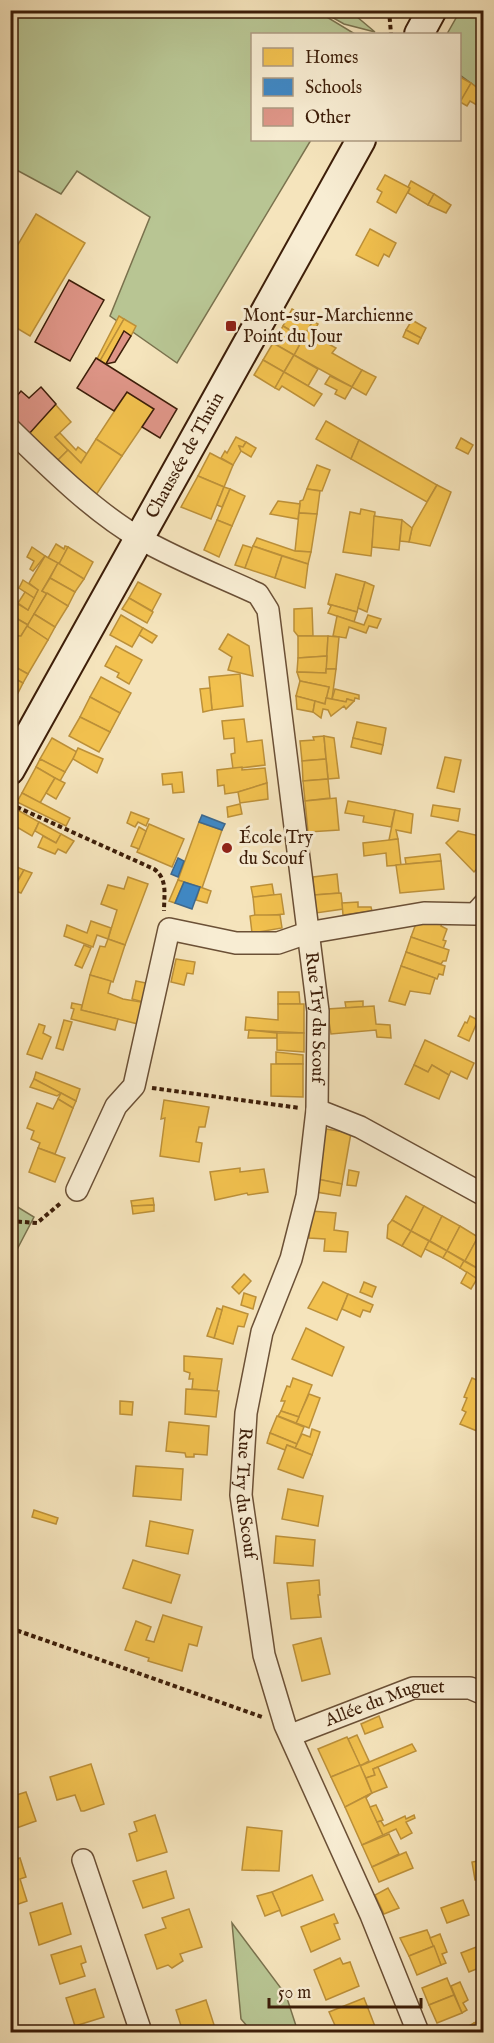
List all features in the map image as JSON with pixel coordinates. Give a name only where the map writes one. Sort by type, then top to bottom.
[{"type":"main road","points":[[419,33],[432,10]]},
{"type":"main road","name":"Chaussée de Thuin","points":[[10,770],[360,141]]},
{"type":"street","name":"Rue Try du Scouf","points":[[10,429],[51,469],[93,504],[140,538],[258,594],[268,610],[318,1011],[317,1110],[307,1196],[291,1259],[262,1332],[248,1401],[241,1495],[264,1655],[288,1730],[371,1915],[418,2032]]},
{"type":"street","name":"Rue Try du Scouf","points":[[169,929],[236,943],[278,943],[307,933],[424,913],[475,914],[483,904]]},
{"type":"street","points":[[77,1190],[116,1106],[134,1086],[169,929]]},
{"type":"street","points":[[317,1110],[360,1126],[483,1195]]},
{"type":"street","name":"Allée du Muguet","points":[[288,1730],[413,1688],[470,1688],[483,1694]]},
{"type":"street","points":[[83,1860],[141,2032]]},
{"type":"path","points":[[389,10],[391,33]]},
{"type":"path","points":[[10,804],[154,869],[164,881],[164,913],[169,929]]},
{"type":"path","points":[[134,1086],[317,1110]]},
{"type":"path","points":[[10,1221],[38,1223],[77,1190]]},
{"type":"path","points":[[10,1628],[288,1730]]},
{"type":"green space","points":[[10,11],[317,11],[353,33],[251,33],[251,141],[310,141],[177,363],[110,316],[150,217],[77,171],[61,194],[11,167]]},
{"type":"green space","points":[[321,11],[350,11],[375,32],[344,24]]},
{"type":"green space","points":[[460,11],[483,11],[483,92],[461,76],[461,33],[448,33]]},
{"type":"green space","points":[[11,1203],[34,1217],[11,1261]]},
{"type":"green space","points":[[232,1923],[286,1995],[298,2032],[252,2032],[241,2019]]},
{"type":"building: Homes","points":[[461,78],[471,83],[461,101]]},
{"type":"building: Homes","points":[[471,83],[484,93],[482,108],[470,101],[467,106],[461,100]]},
{"type":"building: Homes","points":[[385,175],[410,188],[396,213],[377,202],[382,192],[377,189]]},
{"type":"building: Homes","points":[[411,181],[434,194],[428,205],[408,193]]},
{"type":"building: Homes","points":[[434,194],[451,205],[446,213],[428,205]]},
{"type":"building: Homes","points":[[36,214],[85,243],[30,336],[10,324],[10,258]]},
{"type":"building: Homes","points":[[370,229],[396,243],[389,257],[384,254],[378,266],[356,255]]},
{"type":"building: Homes","points":[[292,309],[313,321],[303,338],[283,326]]},
{"type":"building: Homes","points":[[119,316],[124,319],[100,361],[97,359]]},
{"type":"building: Homes","points":[[124,319],[136,326],[131,336],[124,331],[106,364],[100,361]]},
{"type":"building: Homes","points":[[412,320],[426,328],[421,338],[406,330]]},
{"type":"building: Homes","points":[[313,321],[318,324],[312,335],[336,348],[332,353],[362,370],[352,387],[294,355]]},
{"type":"building: Homes","points":[[283,326],[303,338],[294,355],[273,343]]},
{"type":"building: Homes","points":[[406,330],[421,338],[418,344],[403,337]]},
{"type":"building: Homes","points":[[273,343],[294,355],[284,372],[263,360]]},
{"type":"building: Homes","points":[[294,355],[318,369],[308,386],[284,372]]},
{"type":"building: Homes","points":[[263,360],[284,372],[275,388],[254,375]]},
{"type":"building: Homes","points":[[362,370],[376,377],[366,395],[352,387]]},
{"type":"building: Homes","points":[[284,372],[322,394],[314,406],[282,386],[279,390],[275,388]]},
{"type":"building: Homes","points":[[330,376],[352,387],[345,399],[335,394],[337,390],[325,384]]},
{"type":"building: Homes","points":[[127,392],[154,409],[122,456],[96,439]]},
{"type":"building: Homes","points":[[55,404],[71,422],[55,437],[68,450],[55,463],[28,435]]},
{"type":"building: Homes","points":[[326,421],[359,440],[351,459],[316,439]]},
{"type":"building: Homes","points":[[60,433],[76,450],[78,447],[87,454],[81,463],[55,437]]},
{"type":"building: Homes","points":[[236,437],[246,442],[243,447],[239,446],[241,451],[233,465],[221,458],[225,451],[227,453]]},
{"type":"building: Homes","points":[[461,438],[473,445],[468,454],[456,448]]},
{"type":"building: Homes","points":[[96,439],[122,456],[96,495],[55,463],[68,450],[81,463]]},
{"type":"building: Homes","points":[[359,440],[437,485],[427,502],[351,459]]},
{"type":"building: Homes","points":[[246,442],[256,448],[251,457],[241,451],[239,446],[243,447]]},
{"type":"building: Homes","points":[[210,453],[233,465],[224,487],[198,476]]},
{"type":"building: Homes","points":[[317,465],[330,470],[322,491],[307,489]]},
{"type":"building: Homes","points":[[198,476],[224,487],[211,519],[181,507]]},
{"type":"building: Homes","points":[[437,485],[451,492],[430,546],[409,542],[412,528]]},
{"type":"building: Homes","points":[[224,487],[230,489],[222,507],[217,505]]},
{"type":"building: Homes","points":[[230,489],[245,496],[232,526],[217,520]]},
{"type":"building: Homes","points":[[307,489],[320,491],[317,514],[299,513],[300,501],[303,500]]},
{"type":"building: Homes","points":[[278,501],[300,504],[298,519],[270,514]]},
{"type":"building: Homes","points":[[361,509],[375,512],[371,556],[343,552],[350,512],[360,514]]},
{"type":"building: Homes","points":[[299,513],[317,514],[311,552],[295,551]]},
{"type":"building: Homes","points":[[374,516],[402,520],[399,550],[372,547]]},
{"type":"building: Homes","points":[[217,520],[232,526],[219,557],[204,550]]},
{"type":"building: Homes","points":[[402,520],[412,528],[409,542],[400,541]]},
{"type":"building: Homes","points":[[257,538],[295,551],[311,552],[308,564],[253,546]]},
{"type":"building: Homes","points":[[56,544],[64,549],[65,546],[68,547],[59,564],[48,558]]},
{"type":"building: Homes","points":[[243,545],[253,548],[245,568],[235,565]]},
{"type":"building: Homes","points":[[253,546],[282,556],[275,578],[245,568]]},
{"type":"building: Homes","points":[[32,547],[45,556],[33,571],[30,569],[34,561],[27,557]]},
{"type":"building: Homes","points":[[68,547],[93,562],[84,579],[59,564]]},
{"type":"building: Homes","points":[[45,556],[58,563],[42,591],[47,593],[28,625],[11,615],[18,604],[28,610],[38,590],[29,583]]},
{"type":"building: Homes","points":[[282,556],[308,564],[305,588],[275,578]]},
{"type":"building: Homes","points":[[58,563],[84,579],[75,592],[50,578]]},
{"type":"building: Homes","points":[[336,574],[365,582],[357,612],[328,604]]},
{"type":"building: Homes","points":[[50,578],[75,592],[68,606],[42,591]]},
{"type":"building: Homes","points":[[23,580],[38,590],[34,598],[19,588]]},
{"type":"building: Homes","points":[[138,582],[161,594],[152,611],[129,598]]},
{"type":"building: Homes","points":[[365,582],[374,586],[367,612],[358,608]]},
{"type":"building: Homes","points":[[25,592],[34,598],[28,610],[18,603]]},
{"type":"building: Homes","points":[[47,593],[68,606],[55,627],[34,614]]},
{"type":"building: Homes","points":[[129,598],[153,612],[147,623],[122,609]]},
{"type":"building: Homes","points":[[328,604],[357,612],[354,622],[328,613],[331,606]]},
{"type":"building: Homes","points":[[312,608],[313,636],[298,636],[294,631],[294,609]]},
{"type":"building: Homes","points":[[34,614],[55,627],[48,640],[27,626]]},
{"type":"building: Homes","points":[[121,615],[143,628],[132,647],[110,635]]},
{"type":"building: Homes","points":[[368,615],[381,619],[377,628],[369,626],[366,633],[349,627],[346,638],[333,636],[337,616],[364,625]]},
{"type":"building: Homes","points":[[14,617],[28,625],[10,650],[10,623]]},
{"type":"building: Homes","points":[[27,626],[48,640],[28,674],[10,664],[10,650]]},
{"type":"building: Homes","points":[[143,628],[157,636],[152,643],[139,635]]},
{"type":"building: Homes","points":[[228,634],[249,646],[253,676],[228,670],[232,657],[219,649]]},
{"type":"building: Homes","points":[[298,636],[328,636],[327,656],[298,658]]},
{"type":"building: Homes","points":[[328,636],[339,637],[336,669],[326,669]]},
{"type":"building: Homes","points":[[116,646],[142,660],[129,684],[117,677],[119,673],[105,666]]},
{"type":"building: Homes","points":[[327,656],[326,673],[297,672],[298,658]]},
{"type":"building: Homes","points":[[10,664],[28,674],[23,683],[10,676]]},
{"type":"building: Homes","points":[[326,669],[336,669],[332,699],[326,698],[329,687],[300,681],[297,672],[326,673]]},
{"type":"building: Homes","points":[[240,674],[243,706],[212,710],[209,677]]},
{"type":"building: Homes","points":[[10,676],[23,683],[18,693],[10,689]]},
{"type":"building: Homes","points":[[101,677],[131,693],[120,713],[90,697]]},
{"type":"building: Homes","points":[[300,681],[329,687],[325,704],[296,696]]},
{"type":"building: Homes","points":[[210,688],[212,710],[203,712],[200,689]]},
{"type":"building: Homes","points":[[335,689],[359,695],[359,699],[355,698],[354,701],[347,699],[346,702],[332,699]]},
{"type":"building: Homes","points":[[296,696],[315,701],[313,712],[297,709]]},
{"type":"building: Homes","points":[[90,697],[120,713],[110,732],[80,717]]},
{"type":"building: Homes","points":[[326,698],[346,702],[347,699],[354,701],[346,709],[344,706],[331,716],[328,710],[323,709],[321,718],[313,712],[315,701],[325,704]]},
{"type":"building: Homes","points":[[80,717],[110,732],[99,752],[69,736]]},
{"type":"building: Homes","points":[[244,719],[247,742],[262,740],[265,765],[233,769],[231,754],[235,753],[234,738],[224,739],[222,721]]},
{"type":"building: Homes","points":[[357,722],[386,728],[383,745],[353,738]]},
{"type":"building: Homes","points":[[324,736],[326,759],[302,761],[300,741],[314,740],[313,737]]},
{"type":"building: Homes","points":[[324,736],[334,738],[339,778],[328,779]]},
{"type":"building: Homes","points":[[52,738],[77,752],[65,772],[40,759]]},
{"type":"building: Homes","points":[[353,738],[383,745],[381,754],[351,747]]},
{"type":"building: Homes","points":[[78,748],[103,759],[97,773],[73,759]]},
{"type":"building: Homes","points":[[445,757],[461,760],[454,792],[437,788]]},
{"type":"building: Homes","points":[[40,759],[65,772],[60,781],[36,767]]},
{"type":"building: Homes","points":[[326,759],[328,779],[303,781],[302,761]]},
{"type":"building: Homes","points":[[36,767],[55,778],[40,803],[22,793]]},
{"type":"building: Homes","points":[[242,767],[242,770],[265,768],[267,783],[225,794],[224,785],[218,786],[217,770]]},
{"type":"building: Homes","points":[[182,772],[184,792],[173,793],[172,784],[163,785],[162,774]]},
{"type":"building: Homes","points":[[55,778],[65,783],[56,799],[46,793]]},
{"type":"building: Homes","points":[[328,779],[330,798],[305,801],[303,781]]},
{"type":"building: Homes","points":[[267,783],[268,799],[240,803],[238,792]]},
{"type":"building: Homes","points":[[22,793],[70,818],[66,826],[17,802]]},
{"type":"building: Homes","points":[[336,798],[339,830],[308,832],[305,801]]},
{"type":"building: Homes","points":[[348,801],[395,810],[391,827],[363,822],[364,816],[345,813]]},
{"type":"building: Homes","points":[[240,804],[242,814],[228,817],[227,807]]},
{"type":"building: Homes","points":[[433,805],[460,809],[458,821],[431,816]]},
{"type":"building: Homes","points":[[14,808],[39,822],[32,836],[10,823],[10,814]]},
{"type":"building: Homes","points":[[395,810],[413,814],[411,833],[396,830],[398,839],[389,840]]},
{"type":"building: Homes","points":[[131,812],[149,819],[146,826],[138,822],[135,827],[127,823]]},
{"type":"building: Homes","points":[[39,822],[61,834],[56,843],[35,831]]},
{"type":"building: Homes","points":[[199,822],[222,830],[202,888],[178,880]]},
{"type":"building: Homes","points":[[149,824],[184,839],[172,867],[137,852]]},
{"type":"building: Homes","points":[[139,827],[146,831],[139,849],[131,846]]},
{"type":"building: Homes","points":[[458,831],[484,837],[484,861],[474,872],[446,843]]},
{"type":"building: Homes","points":[[61,834],[74,841],[66,853],[58,849],[55,854],[38,847],[43,836],[56,843]]},
{"type":"building: Homes","points":[[398,839],[401,865],[387,866],[386,853],[364,856],[363,843]]},
{"type":"building: Homes","points":[[440,854],[441,861],[406,864],[405,858]]},
{"type":"building: Homes","points":[[441,861],[444,889],[400,893],[396,865]]},
{"type":"building: Homes","points":[[10,864],[24,870],[11,892],[10,891]]},
{"type":"building: Homes","points":[[24,870],[32,873],[21,893],[13,890]]},
{"type":"building: Homes","points":[[337,874],[339,893],[314,895],[313,877]]},
{"type":"building: Homes","points":[[128,877],[148,884],[125,945],[108,939],[117,910],[101,904],[108,885],[124,889]]},
{"type":"building: Homes","points":[[178,880],[184,882],[175,903],[169,901]]},
{"type":"building: Homes","points":[[272,884],[274,895],[253,897],[251,887]]},
{"type":"building: Homes","points":[[200,887],[211,891],[207,903],[196,900]]},
{"type":"building: Homes","points":[[341,893],[343,909],[316,913],[314,895]]},
{"type":"building: Homes","points":[[281,894],[284,914],[255,917],[253,897]]},
{"type":"building: Homes","points":[[358,902],[358,907],[371,907],[372,911],[343,915],[342,903]]},
{"type":"building: Homes","points":[[280,915],[282,928],[252,933],[250,916]]},
{"type":"building: Homes","points":[[418,918],[443,920],[441,926],[447,929],[443,949],[411,937]]},
{"type":"building: Homes","points":[[91,921],[111,928],[108,939],[97,935],[93,947],[64,936],[67,925],[87,933]]},
{"type":"building: Homes","points":[[411,937],[449,950],[446,961],[441,964],[406,952]]},
{"type":"building: Homes","points":[[108,939],[125,945],[113,982],[90,975],[100,946],[105,947]]},
{"type":"building: Homes","points":[[84,945],[91,948],[82,968],[75,965]]},
{"type":"building: Homes","points":[[406,952],[445,966],[443,975],[439,974],[437,979],[401,966]]},
{"type":"building: Homes","points":[[176,959],[195,962],[193,974],[187,973],[184,985],[171,982]]},
{"type":"building: Homes","points":[[401,966],[435,978],[430,994],[410,991],[405,1005],[389,1001]]},
{"type":"building: Homes","points":[[90,975],[111,981],[108,993],[123,999],[147,1003],[142,1025],[81,1010]]},
{"type":"building: Homes","points":[[136,981],[151,984],[147,1003],[132,999]]},
{"type":"building: Homes","points":[[278,992],[299,992],[300,1004],[278,1004]]},
{"type":"building: Homes","points":[[363,1001],[363,1007],[346,1008],[345,1002]]},
{"type":"building: Homes","points":[[72,1003],[82,1005],[81,1010],[118,1019],[115,1030],[71,1019],[74,1009],[71,1008]]},
{"type":"building: Homes","points":[[278,1004],[304,1004],[304,1033],[245,1030],[246,1017],[278,1020]]},
{"type":"building: Homes","points":[[374,1006],[376,1024],[390,1025],[391,1038],[377,1037],[376,1030],[331,1034],[327,1009]]},
{"type":"building: Homes","points":[[470,1016],[478,1020],[469,1041],[458,1036]]},
{"type":"building: Homes","points":[[64,1020],[72,1022],[63,1050],[56,1048]]},
{"type":"building: Homes","points":[[39,1024],[45,1026],[43,1033],[51,1037],[42,1059],[27,1054]]},
{"type":"building: Homes","points":[[249,1030],[277,1033],[277,1038],[248,1038]]},
{"type":"building: Homes","points":[[277,1033],[304,1033],[304,1052],[277,1050]]},
{"type":"building: Homes","points":[[425,1040],[474,1063],[467,1079],[451,1071],[449,1075],[432,1065],[428,1072],[414,1065]]},
{"type":"building: Homes","points":[[276,1052],[303,1055],[303,1064],[276,1064]]},
{"type":"building: Homes","points":[[271,1064],[303,1064],[303,1097],[271,1096]]},
{"type":"building: Homes","points":[[414,1065],[428,1072],[432,1065],[449,1075],[439,1099],[405,1084]]},
{"type":"building: Homes","points":[[36,1072],[80,1089],[76,1101],[34,1079]]},
{"type":"building: Homes","points":[[34,1079],[61,1093],[57,1096],[30,1087]]},
{"type":"building: Homes","points":[[61,1093],[76,1101],[73,1108],[58,1099]]},
{"type":"building: Homes","points":[[58,1099],[73,1108],[55,1154],[38,1148],[40,1143],[31,1139],[34,1131],[27,1128],[37,1103],[53,1109]]},
{"type":"building: Homes","points":[[164,1100],[209,1107],[205,1127],[199,1127],[196,1142],[202,1143],[199,1162],[160,1156],[165,1118],[161,1119]]},
{"type":"building: Homes","points":[[326,1129],[351,1133],[342,1184],[317,1179]]},
{"type":"building: Homes","points":[[38,1148],[65,1158],[55,1182],[29,1172]]},
{"type":"building: Homes","points":[[240,1168],[240,1172],[264,1169],[268,1192],[248,1195],[247,1193],[215,1200],[210,1172]]},
{"type":"building: Homes","points":[[349,1170],[359,1172],[356,1186],[347,1185]]},
{"type":"building: Homes","points":[[317,1179],[342,1184],[340,1196],[316,1192]]},
{"type":"building: Homes","points":[[406,1196],[424,1206],[411,1231],[392,1220]]},
{"type":"building: Homes","points":[[153,1198],[154,1205],[132,1206],[131,1201]]},
{"type":"building: Homes","points":[[154,1205],[154,1211],[133,1214],[132,1206]]},
{"type":"building: Homes","points":[[424,1206],[442,1216],[430,1241],[411,1231]]},
{"type":"building: Homes","points":[[311,1211],[336,1213],[334,1230],[348,1232],[346,1252],[324,1251],[325,1239],[309,1238]]},
{"type":"building: Homes","points":[[442,1216],[460,1226],[447,1251],[430,1241]]},
{"type":"building: Homes","points":[[392,1220],[411,1231],[402,1246],[387,1238],[388,1225]]},
{"type":"building: Homes","points":[[460,1226],[478,1237],[465,1261],[447,1251]]},
{"type":"building: Homes","points":[[411,1231],[429,1241],[421,1257],[402,1246]]},
{"type":"building: Homes","points":[[478,1237],[484,1240],[482,1271],[465,1261]]},
{"type":"building: Homes","points":[[429,1241],[447,1251],[443,1258],[425,1249]]},
{"type":"building: Homes","points":[[447,1251],[464,1261],[460,1268],[443,1258]]},
{"type":"building: Homes","points":[[464,1261],[482,1271],[477,1279],[460,1268]]},
{"type":"building: Homes","points":[[467,1272],[477,1279],[471,1289],[461,1283]]},
{"type":"building: Homes","points":[[244,1274],[251,1281],[239,1294],[232,1287]]},
{"type":"building: Homes","points":[[323,1282],[348,1294],[337,1320],[308,1308]]},
{"type":"building: Homes","points":[[364,1282],[376,1287],[372,1297],[360,1292]]},
{"type":"building: Homes","points":[[244,1293],[256,1297],[253,1309],[241,1305]]},
{"type":"building: Homes","points":[[348,1294],[373,1305],[370,1312],[363,1310],[360,1317],[342,1309]]},
{"type":"building: Homes","points":[[223,1306],[248,1314],[244,1327],[238,1326],[233,1344],[214,1338]]},
{"type":"building: Homes","points":[[217,1308],[222,1310],[214,1338],[207,1336]]},
{"type":"building: Homes","points":[[306,1328],[344,1347],[332,1376],[292,1359]]},
{"type":"building: Homes","points":[[184,1356],[222,1359],[217,1391],[192,1389],[193,1379],[189,1379],[190,1373],[184,1371]]},
{"type":"building: Homes","points":[[293,1378],[312,1385],[299,1417],[281,1411],[285,1401],[281,1401]]},
{"type":"building: Homes","points":[[472,1378],[484,1383],[484,1416],[477,1431],[460,1424],[466,1412],[462,1410],[467,1398],[464,1397]]},
{"type":"building: Homes","points":[[186,1389],[219,1391],[216,1417],[185,1414]]},
{"type":"building: Homes","points":[[309,1394],[320,1398],[309,1428],[296,1423]]},
{"type":"building: Homes","points":[[120,1401],[133,1402],[132,1415],[120,1414]]},
{"type":"building: Homes","points":[[281,1411],[299,1417],[296,1423],[278,1416]]},
{"type":"building: Homes","points":[[277,1416],[304,1427],[297,1444],[270,1433]]},
{"type":"building: Homes","points":[[169,1422],[209,1426],[207,1455],[194,1454],[194,1457],[186,1457],[185,1453],[166,1451]]},
{"type":"building: Homes","points":[[312,1429],[320,1432],[312,1455],[295,1448],[302,1434],[310,1437]]},
{"type":"building: Homes","points":[[270,1433],[297,1444],[295,1448],[287,1445],[285,1450],[267,1443]]},
{"type":"building: Homes","points":[[287,1445],[312,1455],[303,1478],[278,1469]]},
{"type":"building: Homes","points":[[136,1466],[183,1469],[181,1500],[133,1496]]},
{"type":"building: Homes","points":[[288,1489],[323,1496],[318,1526],[282,1519]]},
{"type":"building: Homes","points":[[34,1510],[58,1518],[56,1524],[32,1517]]},
{"type":"building: Homes","points":[[150,1521],[193,1530],[188,1554],[146,1546]]},
{"type":"building: Homes","points":[[276,1536],[315,1540],[313,1566],[274,1563]]},
{"type":"building: Homes","points":[[133,1560],[180,1575],[171,1603],[123,1588]]},
{"type":"building: Homes","points":[[319,1580],[320,1595],[318,1595],[321,1617],[291,1619],[287,1583]]},
{"type":"building: Homes","points":[[163,1615],[202,1627],[197,1646],[189,1644],[182,1671],[148,1661],[149,1658],[125,1650],[136,1621],[151,1627],[146,1640],[154,1642]]},
{"type":"building: Homes","points":[[321,1638],[330,1674],[302,1681],[293,1645]]},
{"type":"building: Homes","points":[[379,1716],[383,1727],[365,1734],[361,1724]]},
{"type":"building: Homes","points":[[357,1735],[369,1761],[360,1766],[348,1739]]},
{"type":"building: Homes","points":[[347,1737],[360,1765],[331,1777],[318,1749]]},
{"type":"building: Homes","points":[[412,1744],[416,1751],[373,1769],[375,1775],[366,1778],[360,1766]]},
{"type":"building: Homes","points":[[91,1764],[104,1804],[81,1811],[75,1795],[57,1800],[50,1777]]},
{"type":"building: Homes","points":[[360,1765],[372,1793],[345,1807],[331,1777]]},
{"type":"building: Homes","points":[[378,1767],[387,1787],[372,1793],[366,1778],[375,1775],[373,1769]]},
{"type":"building: Homes","points":[[26,1792],[36,1821],[11,1830],[10,1797]]},
{"type":"building: Homes","points":[[372,1793],[366,1798],[383,1835],[362,1845],[345,1807]]},
{"type":"building: Homes","points":[[376,1805],[383,1820],[377,1822],[370,1807]]},
{"type":"building: Homes","points":[[155,1815],[167,1852],[137,1861],[129,1834],[137,1831],[134,1822]]},
{"type":"building: Homes","points":[[414,1815],[415,1818],[406,1822],[412,1833],[401,1839],[396,1829],[383,1835],[377,1822],[381,1821],[384,1826],[405,1816],[406,1819]]},
{"type":"building: Homes","points":[[247,1827],[282,1831],[279,1871],[242,1870]]},
{"type":"building: Homes","points":[[389,1834],[399,1854],[372,1867],[362,1845]]},
{"type":"building: Homes","points":[[406,1852],[413,1868],[379,1882],[372,1867]]},
{"type":"building: Homes","points":[[20,1858],[26,1877],[20,1879],[27,1901],[10,1907],[10,1861]]},
{"type":"building: Homes","points":[[484,1860],[484,1879],[475,1880],[472,1862]]},
{"type":"building: Homes","points":[[166,1871],[174,1898],[143,1908],[133,1881]]},
{"type":"building: Homes","points":[[312,1875],[323,1900],[282,1916],[272,1892]]},
{"type":"building: Homes","points":[[388,1888],[399,1908],[384,1914],[375,1895]]},
{"type":"building: Homes","points":[[272,1892],[280,1910],[265,1916],[257,1896]]},
{"type":"building: Homes","points":[[463,1900],[469,1915],[447,1923],[441,1908]]},
{"type":"building: Homes","points":[[62,1903],[71,1934],[39,1945],[30,1913]]},
{"type":"building: Homes","points":[[189,1909],[202,1947],[180,1954],[183,1961],[172,1968],[168,1965],[157,1969],[145,1935],[166,1928],[162,1918]]},
{"type":"building: Homes","points":[[334,1914],[338,1923],[334,1924],[340,1939],[311,1952],[301,1927]]},
{"type":"building: Homes","points":[[427,1930],[434,1946],[409,1956],[400,1938]]},
{"type":"building: Homes","points":[[440,1934],[447,1952],[442,1954],[446,1963],[441,1965],[430,1938]]},
{"type":"building: Homes","points":[[81,1946],[86,1962],[81,1964],[85,1976],[60,1984],[51,1955]]},
{"type":"building: Homes","points":[[434,1946],[441,1965],[417,1975],[409,1956]]},
{"type":"building: Homes","points":[[479,1946],[484,1957],[484,1966],[469,1972],[461,1953]]},
{"type":"building: Homes","points":[[340,1958],[343,1964],[350,1962],[359,1986],[326,2000],[314,1970]]},
{"type":"building: Homes","points":[[447,1978],[454,1995],[429,2005],[422,1988]]},
{"type":"building: Homes","points":[[460,1982],[468,2000],[463,2003],[467,2010],[462,2013],[451,1986]]},
{"type":"building: Homes","points":[[95,1989],[104,2017],[75,2026],[66,1998]]},
{"type":"building: Homes","points":[[454,1995],[462,2013],[437,2023],[429,2005]]},
{"type":"building: Homes","points":[[364,1998],[376,2029],[367,2032],[338,2032],[329,2012]]},
{"type":"building: Homes","points":[[206,2000],[216,2031],[183,2032],[176,2010]]},
{"type":"building: Homes","points":[[484,2018],[484,2032],[480,2032],[474,2023]]},
{"type":"building: Homes","points":[[474,2023],[480,2032],[458,2032]]},
{"type":"building: Schools","points":[[202,815],[225,824],[222,830],[199,822]]},
{"type":"building: Schools","points":[[178,858],[184,861],[178,877],[171,874]]},
{"type":"building: Schools","points":[[184,882],[200,887],[192,909],[175,903]]},
{"type":"building: Other","points":[[69,280],[104,300],[70,361],[35,342]]},
{"type":"building: Other","points":[[124,331],[131,336],[115,362],[106,364]]},
{"type":"building: Other","points":[[96,358],[177,409],[160,438],[142,427],[154,409],[127,392],[114,411],[77,388]]},
{"type":"building: Other","points":[[41,387],[56,404],[28,435],[10,416],[10,404],[21,391],[29,398]]},
{"type":"place","name":"Mont-sur-Marchienne Point du Jour","points":[[231,326]]},
{"type":"place","name":"École Try du Scouf","points":[[227,848]]}]
